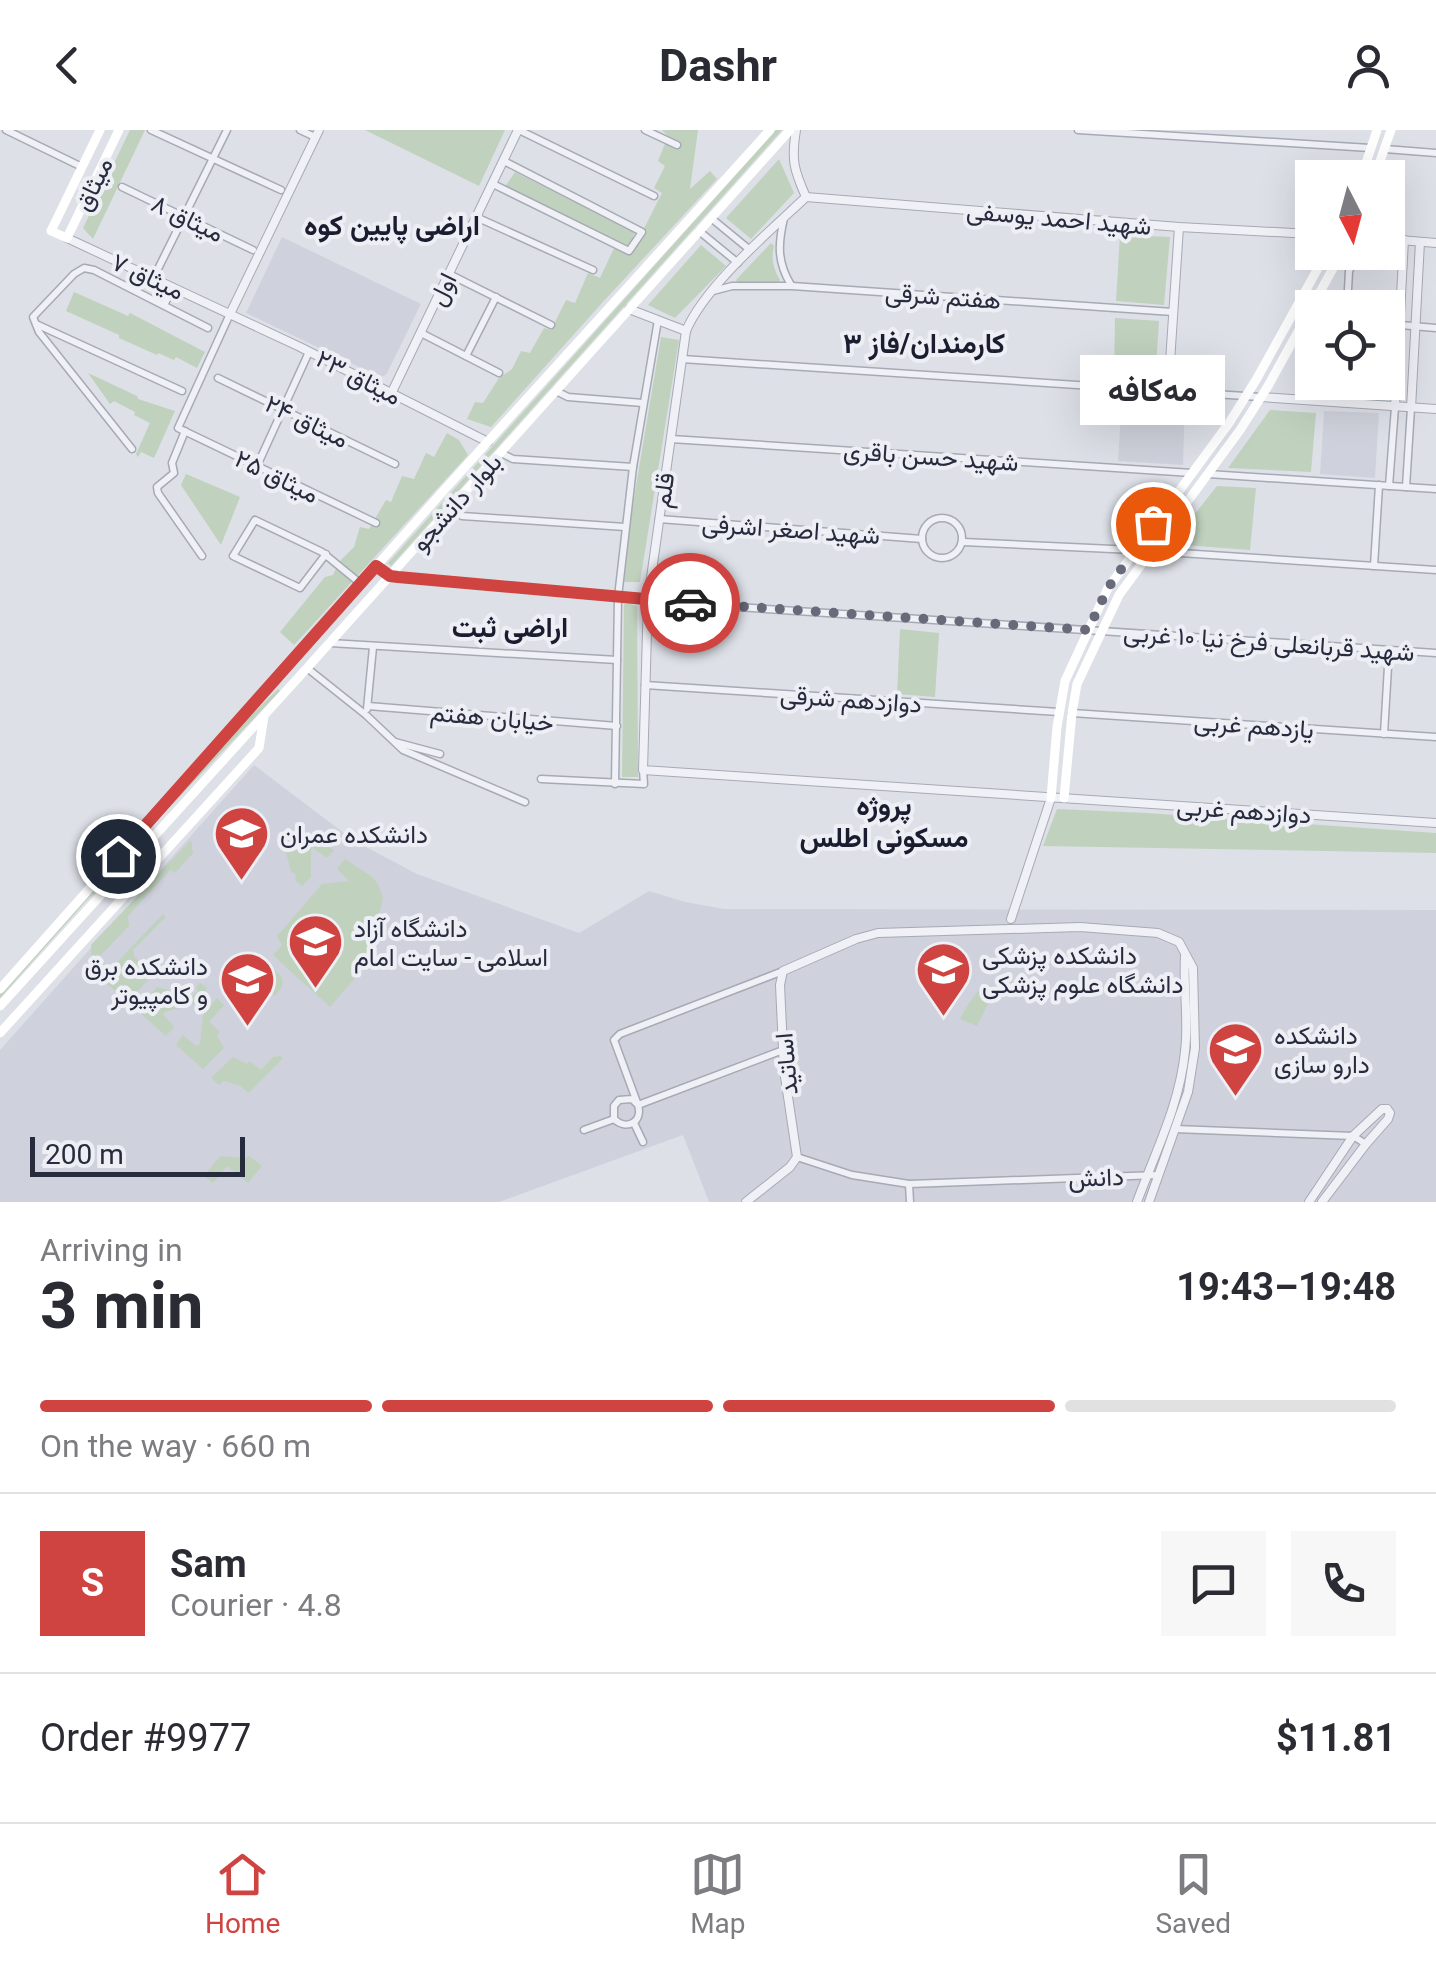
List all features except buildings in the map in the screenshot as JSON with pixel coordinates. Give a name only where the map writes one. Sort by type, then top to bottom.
[{"type":"main road","name":"میثاق","points":[[100,130],[51,231],[67,238],[119,130]]},
{"type":"main road","name":"بلوار دانشجو","points":[[0,989],[770,130]]},
{"type":"main road","name":"بلوار دانشجو","points":[[0,1006],[793,130]]},
{"type":"main road","points":[[1368,160],[1377,130]]},
{"type":"main road","points":[[1381,160],[1390,130]]},
{"type":"main road","points":[[1051,798],[1065,681],[1108,588],[1247,396],[1317,270]]},
{"type":"main road","points":[[1064,798],[1077,684],[1119,594],[1240,430],[1332,270]]},
{"type":"main road","points":[[376,566],[390,576]]},
{"type":"main road","points":[[277,678],[290,688]]},
{"type":"main road","points":[[0,1033],[259,748],[264,716]]},
{"type":"street","points":[[6,130],[82,167]]},
{"type":"street","points":[[151,130],[281,190]]},
{"type":"street","points":[[154,279],[227,130]]},
{"type":"street","points":[[202,556],[157,487],[174,472],[172,464],[182,430],[230,314],[317,134],[300,130]]},
{"type":"street","points":[[519,130],[654,196]]},
{"type":"street","name":"اول","points":[[391,394],[519,130]]},
{"type":"street","points":[[645,130],[677,145]]},
{"type":"street","points":[[629,309],[686,331],[693,314],[738,263],[806,197],[792,155],[793,130]]},
{"type":"street","points":[[1078,130],[1372,148]]},
{"type":"street","points":[[1385,149],[1436,153]]},
{"type":"street","points":[[492,184],[629,251],[642,232],[504,161]]},
{"type":"street","name":"میثاق ۸","points":[[122,187],[254,250]]},
{"type":"street","name":"شهید احمد یوسفی","points":[[806,197],[1295,233]]},
{"type":"street","points":[[476,217],[594,270]]},
{"type":"street","points":[[711,218],[750,250]]},
{"type":"street","points":[[784,218],[778,240],[780,259],[792,286]]},
{"type":"street","points":[[1168,392],[1178,227]]},
{"type":"street","points":[[699,231],[738,263]]},
{"type":"street","name":"میثاق ۷","points":[[67,238],[230,314]]},
{"type":"street","points":[[1405,240],[1436,243]]},
{"type":"street","points":[[1406,487],[1420,242]]},
{"type":"street","points":[[132,450],[32,317],[84,268],[208,328]]},
{"type":"street","points":[[449,274],[551,324]]},
{"type":"street","name":"هفتم شرقی","points":[[713,291],[732,286],[792,286],[1173,312]]},
{"type":"street","points":[[164,305],[173,288]]},
{"type":"street","points":[[466,356],[496,297]]},
{"type":"street","name":"میثاق ۲۳","points":[[230,314],[488,442]]},
{"type":"street","points":[[616,784],[618,596],[633,467],[658,320]]},
{"type":"street","points":[[34,324],[182,391]]},
{"type":"street","points":[[1405,325],[1436,328]]},
{"type":"street","name":"قلم","points":[[643,770],[648,599],[686,331]]},
{"type":"street","points":[[420,333],[499,373]]},
{"type":"street","points":[[257,466],[310,352]]},
{"type":"street","points":[[682,359],[1436,409]]},
{"type":"street","name":"میثاق ۲۴","points":[[218,378],[395,464]]},
{"type":"street","points":[[555,391],[568,397],[644,403]]},
{"type":"street","points":[[1388,486],[1395,400]]},
{"type":"street","name":"میثاق ۲۵","points":[[182,430],[376,523]]},
{"type":"street","name":"شهید حسن باقری","points":[[671,439],[1192,473]]},
{"type":"street","points":[[500,452],[513,459],[633,467]]},
{"type":"street","points":[[1207,474],[1436,489]]},
{"type":"street","points":[[1374,566],[1379,486]]},
{"type":"street","points":[[450,508],[462,516],[626,527]]},
{"type":"street","points":[[936,518],[946,518],[959,526],[962,542],[958,551],[944,558],[929,553],[922,540],[927,524],[936,518]]},
{"type":"street","points":[[326,554],[300,588],[234,556],[255,520],[326,554],[360,584]]},
{"type":"street","name":"شهید اصغر اشرفی","points":[[659,520],[922,540]]},
{"type":"street","points":[[962,542],[1134,550]]},
{"type":"street","points":[[1150,551],[1436,570]]},
{"type":"street","points":[[390,576],[648,599]]},
{"type":"street","name":"شهید قربانعلی فرخ نیا ۱۰ غربی","points":[[648,599],[1436,653]]},
{"type":"street","points":[[330,643],[617,660]]},
{"type":"street","points":[[366,715],[372,647]]},
{"type":"street","points":[[1384,734],[1390,650]]},
{"type":"street","points":[[307,668],[403,750],[525,802]]},
{"type":"street","name":"دوازدهم شرقی","points":[[644,685],[1059,712]]},
{"type":"street","name":"خیابان هفتم","points":[[368,706],[616,726]]},
{"type":"street","name":"یازدهم غربی","points":[[1072,713],[1436,737]]},
{"type":"street","points":[[394,742],[440,754]]},
{"type":"street","points":[[541,779],[644,784],[643,770]]},
{"type":"street","name":"دوازدهم غربی","points":[[643,770],[1436,823]]},
{"type":"street","points":[[1011,919],[1051,798]]},
{"type":"street","points":[[638,1105],[632,1100],[619,1100],[612,1110],[614,1118],[623,1125],[634,1123],[640,1115],[638,1105],[614,1040],[620,1034],[856,939],[878,932],[1080,927],[1158,932],[1179,942],[1186,952],[1186,1048],[1170,1128],[1149,1202]]},
{"type":"street","name":"اساتید","points":[[783,971],[783,1050],[797,1156]]},
{"type":"street","points":[[638,1105],[783,1050]]},
{"type":"street","points":[[1309,1202],[1329,1182],[1366,1144],[1388,1120],[1387,1109],[1382,1109],[1353,1136],[1329,1182],[1322,1202]]},
{"type":"street","points":[[584,1130],[614,1118]]},
{"type":"street","points":[[634,1123],[643,1142]]},
{"type":"street","points":[[1170,1128],[1353,1136],[1366,1144]]},
{"type":"street","points":[[1136,1202],[1170,1128]]},
{"type":"street","points":[[746,1202],[790,1167],[797,1156]]},
{"type":"street","name":"دانش","points":[[797,1156],[852,1175],[909,1184],[1158,1175]]},
{"type":"street","points":[[909,1184],[910,1202]]},
{"type":"shaded area","points":[[282,237],[421,304],[386,375],[380,377],[246,313]]},
{"type":"shaded area","points":[[1122,397],[1185,402],[1183,465],[1118,461]]},
{"type":"shaded area","points":[[1324,411],[1379,413],[1375,478],[1320,474]]},
{"type":"shaded area","points":[[254,765],[353,840],[417,874],[579,933],[649,891],[724,909],[1436,910],[1436,1202],[709,1202],[683,1135],[499,1202],[0,1202],[0,1050]]},
{"type":"green space","points":[[130,130],[145,130],[93,239],[83,228]]},
{"type":"green space","points":[[365,130],[505,130],[479,186]]},
{"type":"green space","points":[[662,130],[698,130],[690,189],[710,171],[717,179],[491,427],[467,419],[475,402],[483,403],[499,378],[512,369],[521,351],[530,353],[544,328],[551,330],[566,300],[575,303],[588,273],[600,278],[614,248],[632,252],[662,193],[654,188],[665,166],[658,161],[668,136]]},
{"type":"green space","points":[[776,130],[782,130],[391,566],[388,563]]},
{"type":"green space","points":[[779,159],[794,193],[751,239],[726,218]]},
{"type":"green space","points":[[515,172],[635,232],[629,246],[505,187]]},
{"type":"green space","points":[[1120,235],[1170,237],[1164,305],[1116,301]]},
{"type":"green space","points":[[771,243],[778,284],[737,282],[736,280]]},
{"type":"green space","points":[[701,245],[726,266],[675,318],[648,305]]},
{"type":"green space","points":[[74,292],[128,316],[130,313],[205,352],[197,368],[176,357],[174,360],[157,355],[66,311]]},
{"type":"green space","points":[[1115,318],[1159,321],[1155,381],[1114,379]]},
{"type":"green space","points":[[661,337],[679,340],[640,582],[624,582],[628,534]]},
{"type":"green space","points":[[88,373],[138,399],[175,411],[154,458],[141,452],[138,457],[136,454],[150,423],[114,401],[110,404]]},
{"type":"green space","points":[[1270,410],[1316,413],[1311,472],[1228,468]]},
{"type":"green space","points":[[447,433],[459,440],[468,455],[294,645],[280,632],[325,577],[333,575],[354,547],[360,527],[369,529],[386,500],[391,502],[402,476],[414,479],[426,453],[434,457]]},
{"type":"green space","points":[[186,474],[240,497],[221,545],[181,485]]},
{"type":"green space","points":[[1217,486],[1256,488],[1250,550],[1171,544]]},
{"type":"green space","points":[[624,604],[637,606],[638,777],[622,777]]},
{"type":"green space","points":[[900,629],[939,633],[935,697],[897,694]]},
{"type":"green space","points":[[280,691],[165,812],[0,998],[227,739]]},
{"type":"green space","points":[[1057,809],[1436,833],[1436,853],[1043,846]]},
{"type":"green space","points":[[301,830],[334,850],[327,858],[311,850],[311,877],[302,886],[291,872],[285,848]]},
{"type":"green space","points":[[191,840],[193,853],[175,873],[170,870],[128,916],[129,926],[100,956],[93,958],[91,945]]},
{"type":"green space","points":[[345,859],[371,876],[383,898],[368,963],[330,1007],[273,955],[282,945],[277,936],[322,884],[349,881],[337,869]]},
{"type":"green space","points":[[163,914],[166,917],[133,950],[148,980],[128,1002],[105,982],[105,975]]},
{"type":"green space","points":[[265,962],[283,981],[275,996],[266,990],[261,994],[240,976],[246,968],[254,974]]},
{"type":"green space","points":[[951,969],[965,975],[959,984],[960,997],[947,1009],[933,1002]]},
{"type":"green space","points":[[200,983],[207,988],[194,1004],[163,1014],[174,1027],[166,1036],[137,1010],[157,987],[188,1000]]},
{"type":"green space","points":[[985,983],[996,988],[977,1026],[960,1019],[971,1000]]},
{"type":"green space","points":[[217,998],[224,1005],[209,1022],[220,1032],[217,1036],[224,1048],[203,1069],[176,1045],[183,1035],[196,1046],[200,1044],[203,1015]]},
{"type":"green space","points":[[233,1057],[247,1064],[250,1061],[261,1070],[273,1057],[283,1058],[249,1093],[224,1081],[219,1085],[211,1078]]},
{"type":"green space","points":[[248,1155],[262,1166],[248,1183],[227,1166],[213,1183],[204,1176],[220,1156]]},
{"type":"way so far","points":[[690,603],[1088,630],[1108,588],[1153,524]]},
{"type":"place","name":"مه‌کافه","points":[[1153,524]]},
{"type":"place","name":"دانشکده عمران","points":[[241,883]]},
{"type":"place","name":"دانشگاه آزاد اسلامی - سایت امام","points":[[315,991]]},
{"type":"place","name":"دانشکده پزشکی دانشگاه علوم پزشکی","points":[[943,1018]]},
{"type":"place","name":"دانشکده برق و کامپیوتر","points":[[247,1029]]},
{"type":"place","name":"دانشکده دارو سازی","points":[[1235,1098]]},
{"type":"district","name":"اراضی پایین کوه","points":[[392,225]]},
{"type":"district","name":"کارمندان/فاز ۳","points":[[924,343]]},
{"type":"district","name":"اراضی ثبت","points":[[510,627]]},
{"type":"district","name":"پروژه مسکونی اطلس","points":[[884,821]]},
{"type":"route","points":[[118,856],[376,566],[398,577],[690,603]]}]
